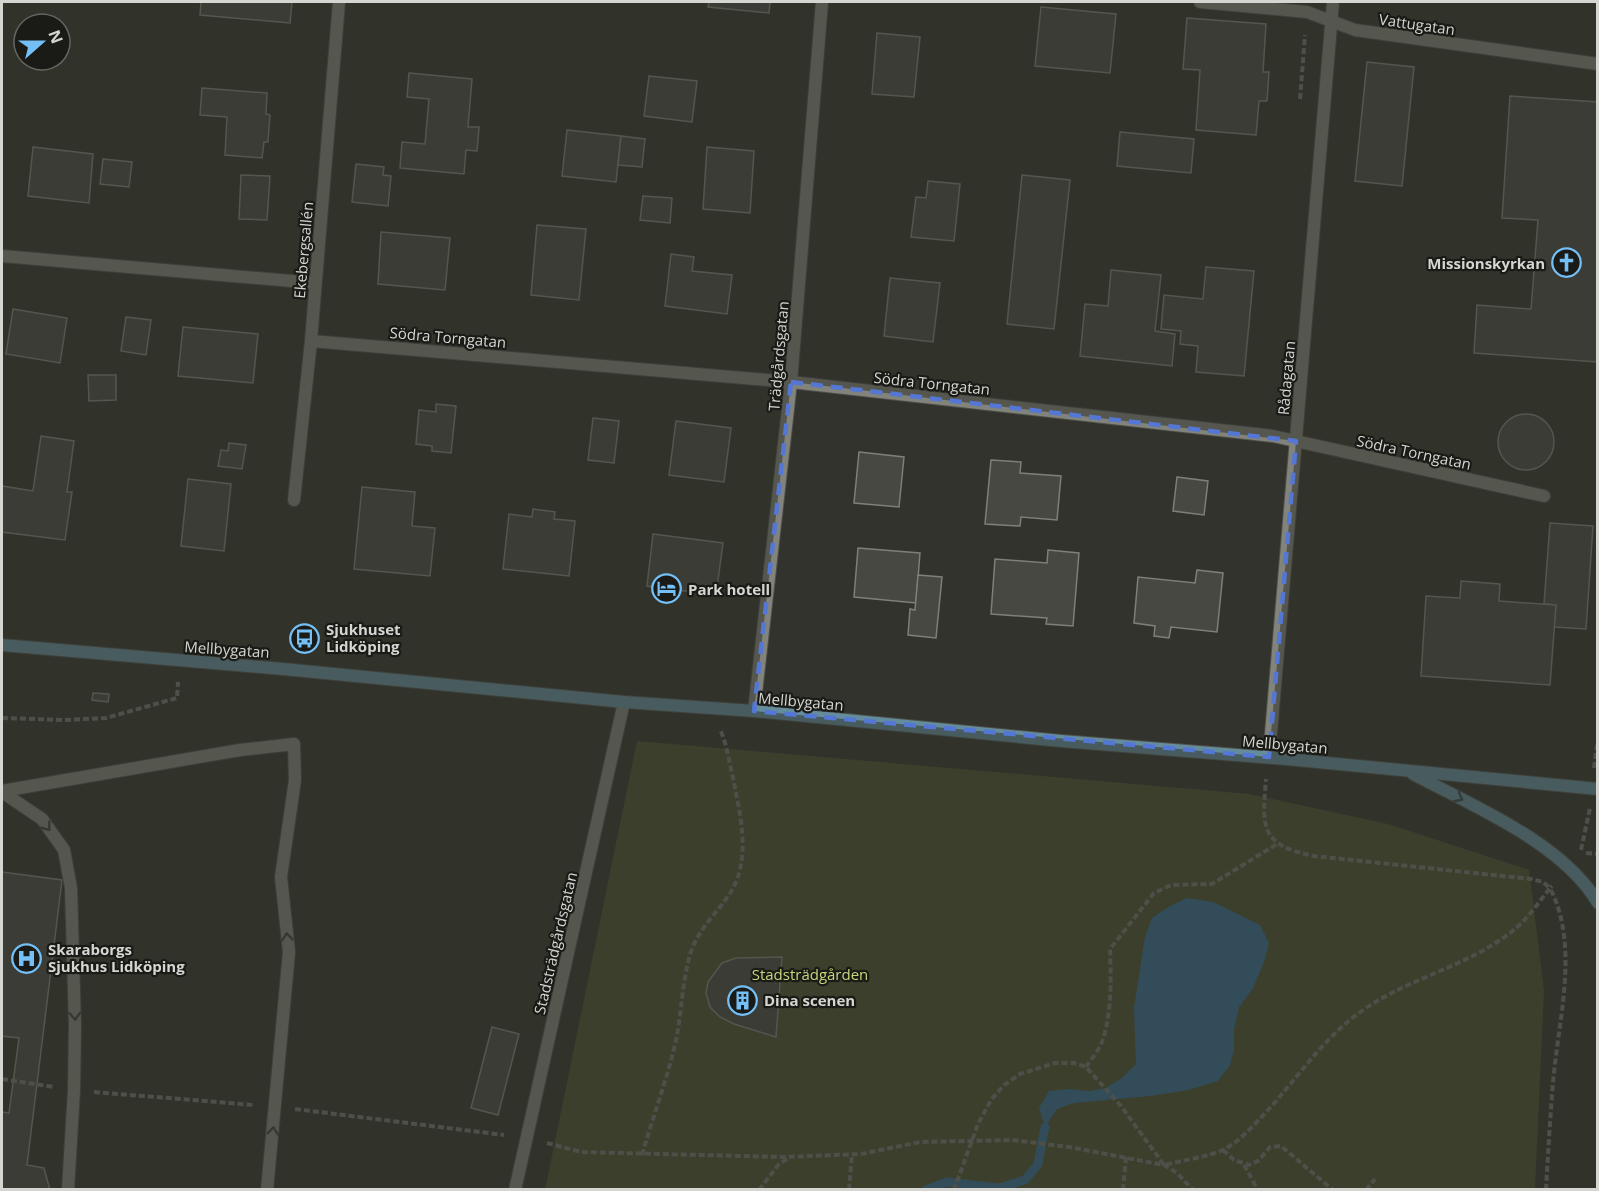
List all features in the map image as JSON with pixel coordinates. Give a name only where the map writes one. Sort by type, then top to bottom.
[{"type":"main road","name":"Mellbygatan","points":[[2,645],[295,670],[624,702],[754,711],[1595,789]]},
{"type":"main road","points":[[1407,771],[1535,841],[1570,867],[1598,903]]},
{"type":"street","name":"Ekebergsallén","points":[[294,500],[311,341],[339,2]]},
{"type":"street","name":"Trädgårdsgatan","points":[[754,711],[791,382],[822,2]]},
{"type":"street","name":"Vattugatan","points":[[1200,2],[1307,12],[1355,30],[1598,63]]},
{"type":"street","name":"Rådagatan","points":[[1269,758],[1333,2]]},
{"type":"street","points":[[2,256],[315,284]]},
{"type":"street","name":"Södra Torngatan","points":[[311,341],[791,382],[1273,436],[1544,496]]},
{"type":"street","name":"Stadsträdgårdsgatan","points":[[515,1190],[624,702]]},
{"type":"street","points":[[2,792],[240,750],[294,744],[295,780],[281,878],[289,952],[267,1190]]},
{"type":"street","points":[[2,792],[42,819],[64,850],[71,888],[75,1025],[68,1190]]},
{"type":"path","points":[[2,718],[64,720],[106,718],[177,698],[180,661]]},
{"type":"path","points":[[642,1155],[674,1047],[682,990],[694,943],[733,889],[741,864],[741,826],[738,802],[725,740],[712,708]]},
{"type":"path","points":[[1164,1165],[1224,1150],[1256,1123],[1322,1047],[1357,1014],[1390,993],[1498,940],[1524,921],[1570,867],[1584,844],[1595,789],[1598,739]]},
{"type":"path","points":[[1269,758],[1263,816],[1270,836],[1277,844],[1288,850],[1314,856],[1531,879],[1543,882],[1550,888],[1563,920],[1566,949],[1546,1190]]},
{"type":"path","points":[[1086,1067],[1103,1041],[1106,1028],[1111,981],[1110,949],[1150,897],[1171,885],[1212,884],[1277,844]]},
{"type":"path","points":[[954,1190],[984,1109],[997,1092],[1013,1079],[1029,1071],[1055,1063],[1074,1063],[1086,1067],[1120,1106],[1164,1165]]},
{"type":"path","points":[[2,1079],[74,1090],[275,1106],[527,1138],[581,1152],[730,1158],[790,1157],[852,1155],[921,1143],[1012,1140],[1069,1147],[1164,1165],[1177,1173],[1193,1190]]},
{"type":"path","points":[[1224,1150],[1234,1160],[1249,1165],[1258,1161],[1270,1146],[1281,1146],[1333,1190]]},
{"type":"path","points":[[849,1190],[852,1155]]},
{"type":"path","points":[[759,1190],[779,1164],[790,1157]]},
{"type":"path","points":[[1122,1190],[1126,1157]]},
{"type":"path","points":[[1244,1165],[1258,1190]]},
{"type":"path","points":[[1366,1190],[1375,1179]]},
{"type":"highlighted area","points":[[791,382],[1296,441],[1269,757],[754,711]]},
{"type":"green space","name":"Stadsträdgården","points":[[637,741],[1249,794],[1388,824],[1529,870],[1544,991],[1535,1189],[545,1190]]},
{"type":"water","points":[[1187,898],[1213,902],[1260,925],[1269,943],[1253,988],[1239,1007],[1230,1065],[1218,1081],[1188,1090],[1074,1103],[1057,1109],[1045,1127],[1039,1108],[1049,1091],[1068,1089],[1090,1091],[1106,1088],[1122,1078],[1136,1064],[1134,1008],[1145,937],[1152,918]]},
{"type":"building","points":[[201,2],[292,2],[290,23],[200,15]]},
{"type":"building","points":[[709,2],[770,2],[769,13],[708,7]]},
{"type":"building","points":[[1041,7],[1116,14],[1110,73],[1035,66]]},
{"type":"building","points":[[1187,18],[1266,24],[1263,72],[1269,72],[1267,101],[1259,101],[1256,135],[1196,130],[1200,70],[1183,69]]},
{"type":"building","points":[[877,33],[920,37],[914,97],[872,94]]},
{"type":"building","points":[[1367,62],[1414,67],[1402,186],[1355,181]]},
{"type":"building","points":[[409,73],[472,79],[468,127],[479,127],[477,151],[466,150],[464,174],[400,168],[402,142],[425,144],[429,99],[407,97]]},
{"type":"building","points":[[649,76],[697,81],[692,122],[644,116]]},
{"type":"building","points":[[202,88],[267,93],[266,114],[270,115],[268,142],[264,142],[262,158],[225,155],[227,117],[200,115]]},
{"type":"building","name":"Missionskyrkan","points":[[1510,96],[1598,102],[1598,362],[1474,353],[1477,305],[1531,309],[1538,220],[1502,218]]},
{"type":"building","points":[[567,130],[621,136],[616,182],[562,176]]},
{"type":"building","points":[[1120,132],[1194,139],[1191,173],[1117,166]]},
{"type":"building","points":[[621,136],[645,139],[642,167],[618,165]]},
{"type":"building","points":[[33,147],[93,154],[89,203],[28,196]]},
{"type":"building","points":[[707,147],[754,151],[750,213],[703,209]]},
{"type":"building","points":[[103,159],[132,162],[129,187],[100,184]]},
{"type":"building","points":[[356,164],[384,167],[383,175],[391,176],[388,206],[352,202]]},
{"type":"building","points":[[241,175],[270,176],[267,220],[239,219]]},
{"type":"building","points":[[1022,175],[1070,180],[1054,329],[1007,324]]},
{"type":"building","points":[[928,181],[960,184],[954,241],[911,237],[916,197],[926,198]]},
{"type":"building","points":[[643,196],[672,198],[670,223],[640,220]]},
{"type":"building","points":[[537,225],[586,229],[579,300],[531,295]]},
{"type":"building","points":[[381,232],[450,238],[445,290],[378,284]]},
{"type":"building","points":[[671,254],[694,257],[692,271],[732,275],[727,314],[665,306]]},
{"type":"building","points":[[1206,267],[1254,271],[1244,376],[1196,372],[1198,346],[1180,344],[1181,331],[1161,329],[1164,295],[1203,299]]},
{"type":"building","points":[[1111,270],[1161,275],[1155,331],[1175,334],[1172,366],[1080,356],[1085,304],[1108,306]]},
{"type":"building","points":[[890,278],[940,283],[933,342],[884,336]]},
{"type":"building","points":[[13,309],[67,318],[60,363],[6,354]]},
{"type":"building","points":[[126,317],[151,320],[146,355],[121,351]]},
{"type":"building","points":[[183,327],[258,334],[253,383],[178,376]]},
{"type":"building","points":[[88,375],[116,375],[116,400],[89,401]]},
{"type":"building","points":[[436,404],[456,406],[451,453],[432,451],[432,446],[416,444],[419,410],[436,412]]},
{"type":"building","points":[[1526,414],[1537,416],[1546,422],[1552,431],[1554,442],[1552,453],[1546,462],[1537,468],[1526,470],[1515,468],[1506,462],[1500,453],[1498,442],[1500,431],[1506,422],[1515,416]]},
{"type":"building","points":[[593,418],[619,421],[614,463],[588,460]]},
{"type":"building","points":[[676,421],[731,428],[724,482],[669,475]]},
{"type":"building","points":[[41,436],[74,441],[67,492],[72,492],[65,540],[2,532],[2,486],[33,491]]},
{"type":"building","points":[[229,443],[246,445],[242,469],[218,466],[221,450],[228,451]]},
{"type":"building","points":[[859,452],[904,457],[899,507],[854,503]]},
{"type":"building","points":[[991,460],[1021,462],[1020,473],[1061,476],[1057,520],[1021,517],[1020,526],[985,524]]},
{"type":"building","points":[[1177,477],[1208,481],[1204,515],[1173,511]]},
{"type":"building","points":[[188,479],[231,484],[224,551],[181,546]]},
{"type":"building","points":[[362,487],[415,492],[412,526],[435,528],[430,576],[354,569]]},
{"type":"building","points":[[533,509],[555,512],[554,519],[575,521],[569,576],[503,569],[509,514],[532,517]]},
{"type":"building","points":[[1550,523],[1593,526],[1586,629],[1554,627],[1556,605],[1544,604]]},
{"type":"building","points":[[653,534],[723,543],[716,595],[647,586]]},
{"type":"building","points":[[858,548],[920,553],[916,603],[854,597]]},
{"type":"building","points":[[1048,550],[1079,553],[1073,626],[1046,624],[1047,618],[991,614],[995,559],[1047,563]]},
{"type":"building","points":[[1197,570],[1223,573],[1217,632],[1171,627],[1169,638],[1154,636],[1155,626],[1134,623],[1138,577],[1195,583]]},
{"type":"building","points":[[918,575],[942,577],[936,638],[908,635],[910,609],[915,610]]},
{"type":"building","points":[[1461,581],[1500,584],[1499,601],[1556,605],[1550,685],[1421,676],[1426,596],[1460,598]]},
{"type":"building","points":[[93,693],[109,694],[108,702],[92,700]]},
{"type":"building","name":"Skaraborgs Sjukhus Lidköping","points":[[2,872],[62,880],[27,1165],[44,1168],[50,1190],[2,1190],[2,1112],[9,1113],[19,1038],[2,1036]]},
{"type":"building","name":"Dina scenen","points":[[782,957],[776,1037],[734,1024],[720,1017],[710,1007],[706,993],[708,982],[722,963],[736,958]]},
{"type":"building","points":[[492,1027],[519,1034],[498,1115],[471,1108]]},
{"type":"waterway","points":[[926,1190],[947,1182],[999,1188],[1025,1180],[1038,1164],[1045,1127]]},
{"type":"place","name":"Missionskyrkan","points":[[1566,263]]},
{"type":"place","name":"Park hotell","points":[[667,589]]},
{"type":"place","name":"Sjukhuset Lidköping","points":[[305,638]]},
{"type":"place","name":"Skaraborgs Sjukhus Lidköping","points":[[27,958]]},
{"type":"place","name":"Dina scenen","points":[[743,1000]]}]
